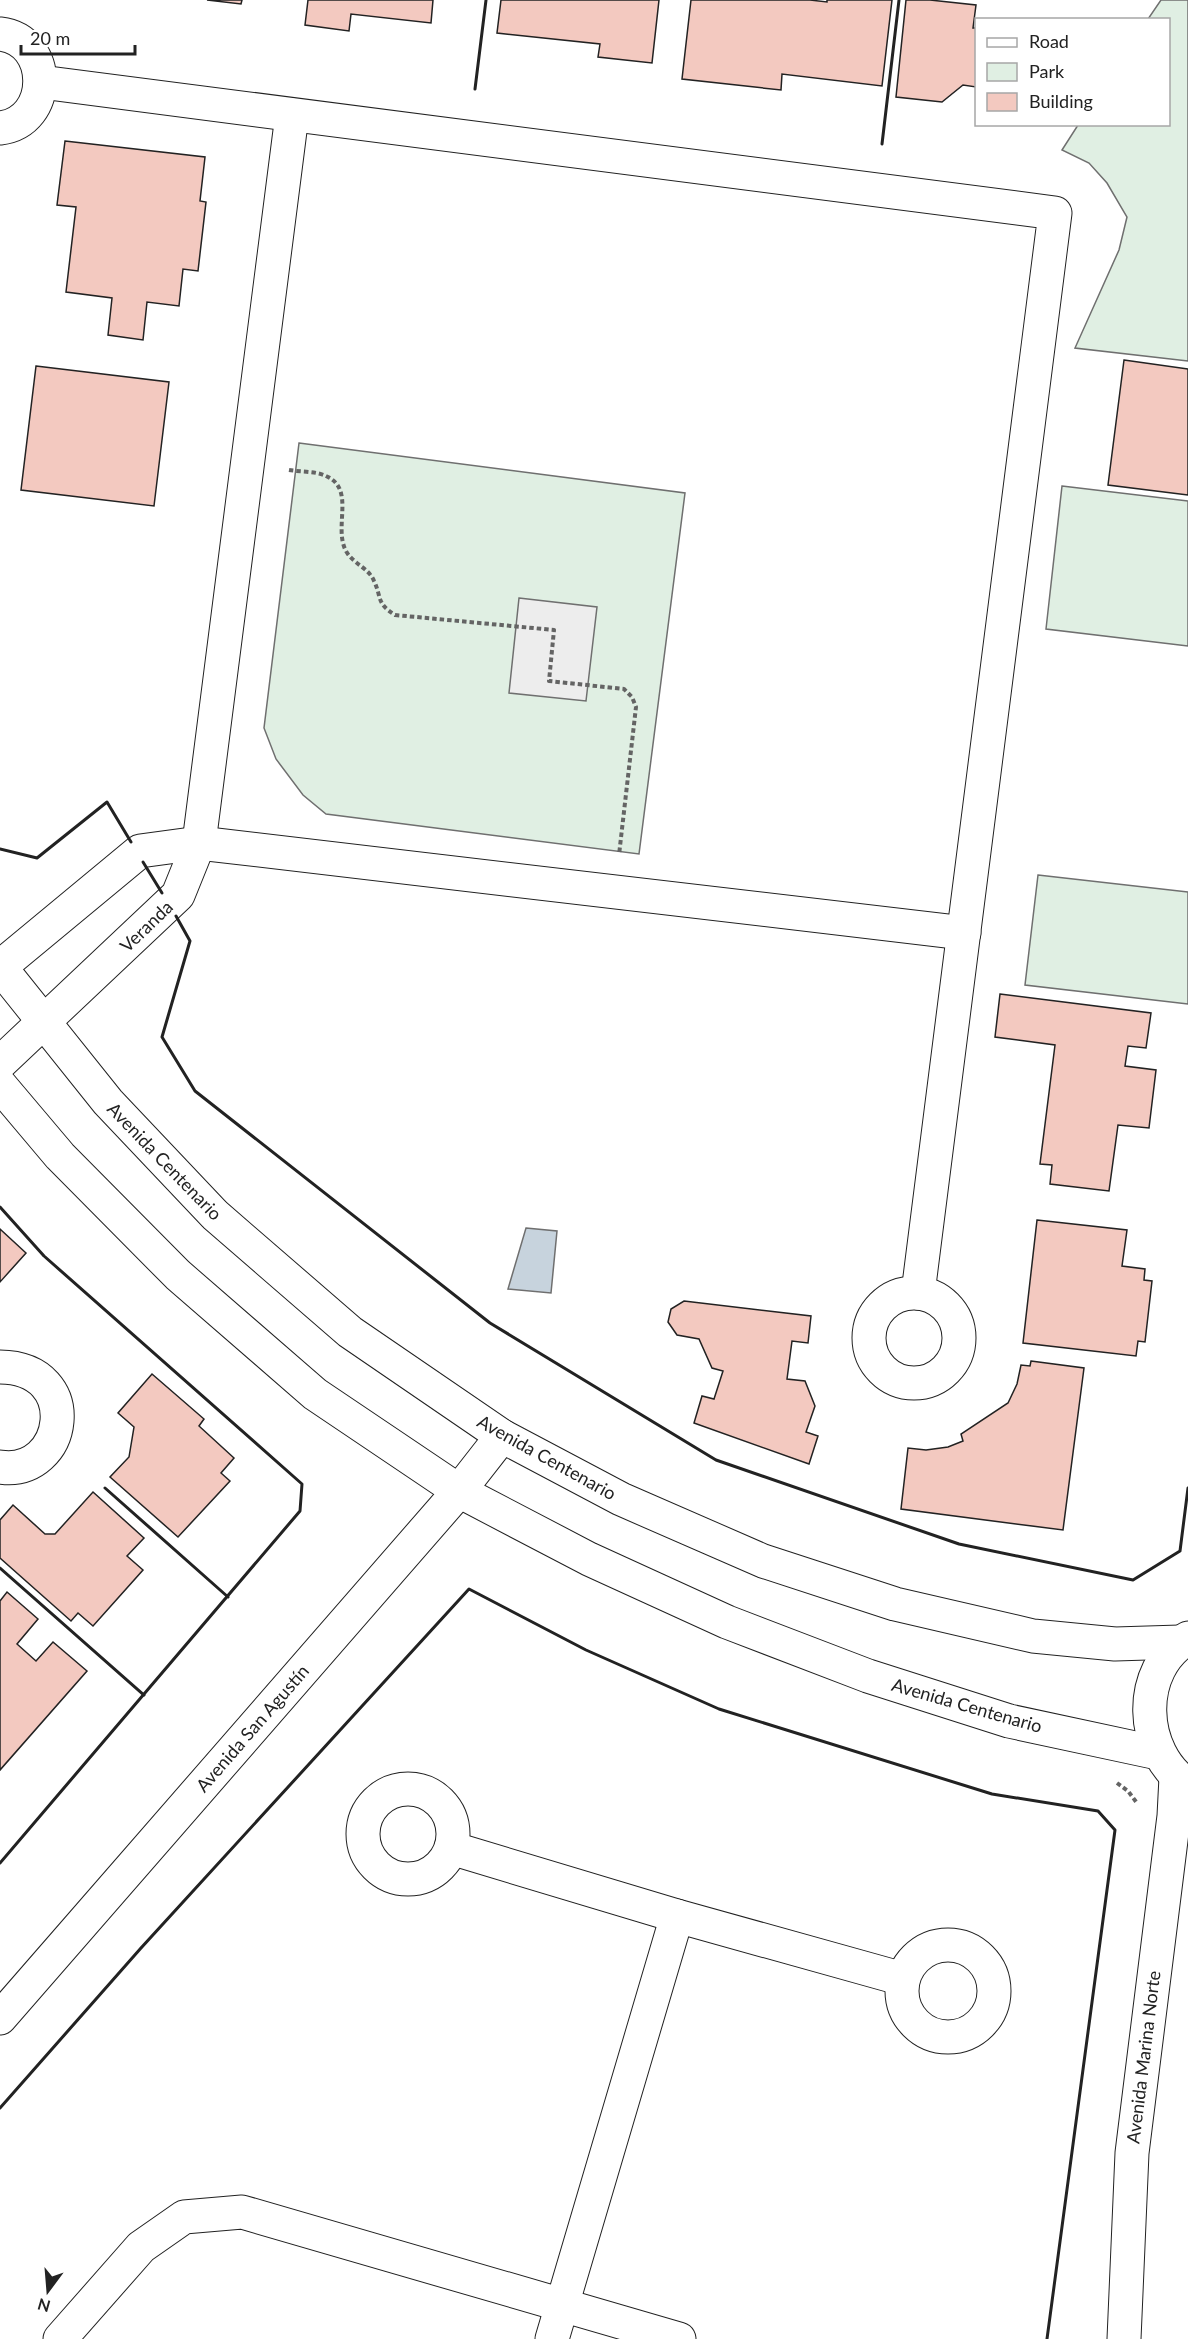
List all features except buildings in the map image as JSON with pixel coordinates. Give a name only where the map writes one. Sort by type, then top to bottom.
[{"type":"street","points":[[0,34],[21,42],[32,53],[39,67],[41,82],[38,99],[30,112],[18,122],[0,128]]},
{"type":"street","points":[[41,82],[1055,213],[918,1293]]},
{"type":"street","name":"Veranda","points":[[0,1063],[178,896],[200,843],[292,115]]},
{"type":"street","points":[[0,967],[140,851],[200,843],[964,933]]},
{"type":"street","name":"Avenida Centenario","points":[[0,967],[108,1102],[215,1215],[350,1332],[502,1436],[621,1499],[763,1561],[896,1604],[1033,1636],[1115,1644],[1184,1640]]},
{"type":"street","name":"Avenida Centenario","points":[[0,1085],[60,1156],[178,1275],[315,1394],[459,1491],[589,1559],[727,1622],[868,1676],[1174,1772]]},
{"type":"street","points":[[0,1367],[24,1370],[45,1383],[54,1398],[58,1414],[56,1431],[49,1446],[37,1458],[23,1465],[0,1467]]},
{"type":"street","name":"Avenida San Agustín","points":[[0,2018],[459,1491],[502,1436]]},
{"type":"street","points":[[1174,1772],[1149,1724],[1150,1694],[1161,1666],[1184,1640]]},
{"type":"street","name":"Avenida Marina Norte","points":[[1124,2339],[1132,2153],[1174,1816],[1174,1772]]},
{"type":"street","points":[[451,1848],[677,1916],[903,1978]]},
{"type":"street","points":[[552,2339],[677,1916]]},
{"type":"street","points":[[60,2339],[141,2247],[184,2217],[242,2212],[679,2339]]},
{"type":"path","points":[[290,470],[326,476],[339,486],[343,498],[340,528],[346,551],[354,562],[367,570],[374,580],[383,607],[395,615],[554,630],[549,681],[624,689],[632,697],[636,707],[619,856]]},
{"type":"green space","points":[[1161,0],[1188,0],[1188,361],[1075,348],[1119,250],[1127,217],[1107,183],[1089,163],[1062,150],[1077,126],[1170,126],[1170,18],[1149,18]]},
{"type":"green space","points":[[299,443],[685,493],[639,854],[326,814],[303,795],[276,759],[264,728]]},
{"type":"green space","points":[[1062,486],[1188,501],[1188,646],[1046,629]]},
{"type":"green space","points":[[1038,875],[1188,892],[1188,1004],[1025,985]]},
{"type":"shaded area","points":[[519,598],[597,607],[586,701],[509,693]]},
{"type":"shaded area","points":[[526,1228],[557,1231],[551,1293],[508,1289]]},
{"type":"wall","points":[[475,89],[486,0]]},
{"type":"wall","points":[[882,144],[899,0]]},
{"type":"wall","points":[[0,849],[37,858],[107,802],[131,842]]},
{"type":"wall","points":[[143,862],[162,893]]},
{"type":"wall","points":[[176,916],[190,941],[162,1037],[195,1091],[490,1323],[716,1460],[959,1544],[1133,1580],[1180,1551],[1188,1488]]},
{"type":"wall","points":[[0,1207],[44,1256],[302,1484],[300,1511],[0,1863]]},
{"type":"wall","points":[[105,1488],[228,1597]]},
{"type":"wall","points":[[0,1568],[144,1695]]},
{"type":"wall","points":[[0,2108],[141,1948],[469,1589],[586,1650],[719,1709],[992,1794],[1098,1811],[1115,1830],[1047,2339]]}]
